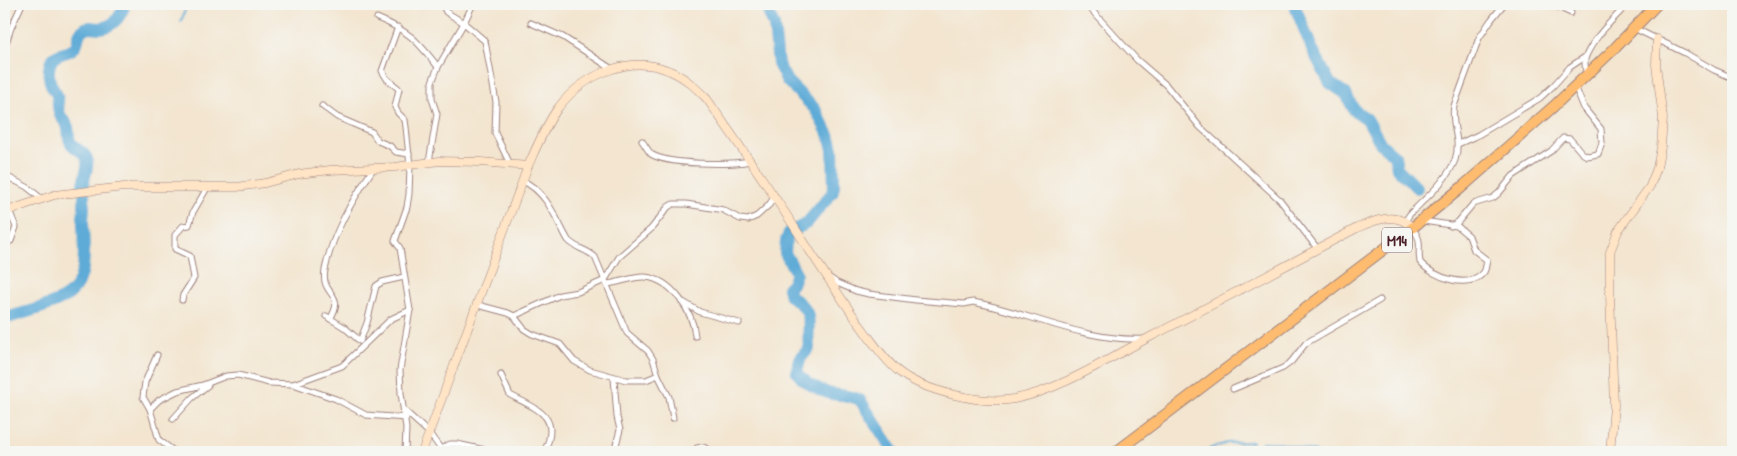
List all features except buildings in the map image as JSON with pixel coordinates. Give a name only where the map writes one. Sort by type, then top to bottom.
[{"type":"highway","name":"M14","points":[[1116,452],[1409,225],[1422,221],[1509,147],[1575,86],[1656,4]]},
{"type":"street","points":[[4,49],[22,4]]},
{"type":"street","points":[[442,4],[446,12],[464,23],[485,41],[496,102],[495,133],[510,164]]},
{"type":"street","points":[[429,162],[437,114],[431,91],[438,67],[473,4]]},
{"type":"street","points":[[1086,4],[1137,60],[1166,85],[1200,127],[1280,200],[1317,248]]},
{"type":"street","points":[[1409,225],[1409,213],[1433,192],[1450,170],[1456,158],[1458,144],[1453,116],[1456,100],[1479,38],[1504,4]]},
{"type":"street","points":[[1551,4],[1572,13]]},
{"type":"street","points":[[1458,144],[1478,135],[1540,98],[1570,67],[1585,57],[1601,34],[1628,4]]},
{"type":"street","points":[[377,18],[398,27],[418,41],[438,67]]},
{"type":"street","points":[[531,23],[563,37],[612,69]]},
{"type":"street","points":[[398,27],[382,71],[387,79],[399,89],[395,107],[398,114],[405,120],[410,166],[408,204],[395,241],[400,248],[410,310],[400,370],[406,418],[405,452]]},
{"type":"street","points":[[1634,28],[1733,78]]},
{"type":"street","points":[[1610,452],[1614,406],[1610,252],[1618,231],[1650,186],[1657,168],[1663,118],[1656,65],[1657,39]]},
{"type":"street","points":[[1585,57],[1584,66],[1589,73]]},
{"type":"street","points":[[422,452],[465,333],[478,305],[528,166],[541,136],[558,108],[568,97],[586,81],[612,69],[627,66],[650,66],[668,70],[682,77],[707,99],[775,196],[823,274],[875,346],[897,370],[912,380],[927,387],[962,396],[995,400],[1014,399],[1065,381],[1371,221],[1396,219],[1409,225],[1420,241],[1420,262],[1424,267],[1444,277],[1469,281],[1477,278],[1485,271],[1487,260],[1474,250],[1469,236],[1463,230],[1457,226],[1422,221]]},
{"type":"street","points":[[1451,226],[1458,222],[1473,204],[1493,198],[1514,176],[1546,154],[1563,138],[1570,139],[1582,154],[1587,156],[1598,154],[1602,143],[1602,130],[1584,108],[1575,86]]},
{"type":"street","points":[[322,106],[337,117],[372,132],[378,140],[390,146],[396,152],[409,154]]},
{"type":"street","points":[[642,141],[650,153],[658,157],[687,162],[717,164],[735,164],[750,161]]},
{"type":"street","points":[[11,241],[16,227],[6,211],[42,198],[69,192],[132,186],[207,188],[250,186],[299,174],[330,170],[410,166],[429,162],[466,161],[528,166]]},
{"type":"street","points":[[362,343],[344,327],[328,317],[334,312],[336,303],[324,279],[325,269],[342,221],[356,193],[373,168]]},
{"type":"street","points":[[4,175],[27,187],[42,198]]},
{"type":"street","points":[[523,181],[534,187],[545,199],[573,246],[591,253],[595,257],[627,333],[650,354],[669,397],[673,418]]},
{"type":"street","points":[[182,300],[183,295],[194,278],[190,256],[175,249],[175,235],[183,226],[189,225],[193,212],[207,188]]},
{"type":"street","points":[[606,282],[619,257],[651,229],[672,204],[718,208],[740,219],[748,220],[757,216],[769,205],[775,196]]},
{"type":"street","points":[[823,274],[837,283],[856,291],[916,300],[964,304],[973,302],[1099,336],[1130,340],[1148,338]]},
{"type":"street","points":[[514,316],[560,295],[578,292],[606,282],[624,282],[634,278],[647,277],[660,282],[679,299],[700,312],[739,323]]},
{"type":"street","points":[[362,343],[376,286],[382,282],[404,278]]},
{"type":"street","points":[[679,299],[692,318],[695,336]]},
{"type":"street","points":[[1234,389],[1283,368],[1291,362],[1306,343],[1380,300]]},
{"type":"street","points":[[478,305],[514,316],[524,329],[532,334],[560,344],[574,361],[582,367],[614,378],[646,380],[658,375]]},
{"type":"street","points":[[293,384],[342,366],[362,343],[391,319],[410,310]]},
{"type":"street","points":[[157,355],[148,375],[143,397],[150,409],[159,440],[175,452]]},
{"type":"street","points":[[150,409],[159,400],[176,391],[226,376],[238,375],[269,383],[293,384],[336,399],[366,415],[406,418]]},
{"type":"street","points":[[501,376],[510,395],[534,406],[547,418],[550,439],[544,452]]},
{"type":"street","points":[[614,378],[620,430],[614,452]]},
{"type":"street","points":[[173,419],[192,398],[212,381]]},
{"type":"street","points":[[404,410],[429,433],[442,451],[450,444],[457,444],[492,452],[504,452]]},
{"type":"street","points":[[699,452],[697,448],[700,447],[714,452]]},
{"type":"waterway","points":[[83,185],[87,169],[87,159],[70,141],[68,127],[60,115],[56,92],[50,81],[50,64],[54,57],[76,46],[80,33],[84,29],[90,27],[99,28],[112,24],[119,17],[125,4]]},
{"type":"waterway","points":[[181,22],[187,4]]},
{"type":"waterway","points":[[765,4],[774,26],[778,64],[787,81],[815,109],[829,135],[833,149],[834,186],[832,193],[807,223],[789,233],[786,241],[785,253],[796,273],[792,284],[788,288],[790,296],[804,308],[808,319],[809,348],[800,359],[797,372],[806,382],[820,390],[860,400],[894,452]]},
{"type":"waterway","points":[[1294,4],[1313,51],[1330,83],[1346,94],[1354,110],[1367,119],[1381,144],[1395,156],[1397,168],[1417,188]]},
{"type":"waterway","points":[[4,319],[41,308],[62,299],[78,284],[84,254],[84,196]]},
{"type":"waterway","points":[[1200,452],[1227,443],[1252,442]]},
{"type":"waterway","points":[[1262,442],[1279,443],[1316,452]]}]
